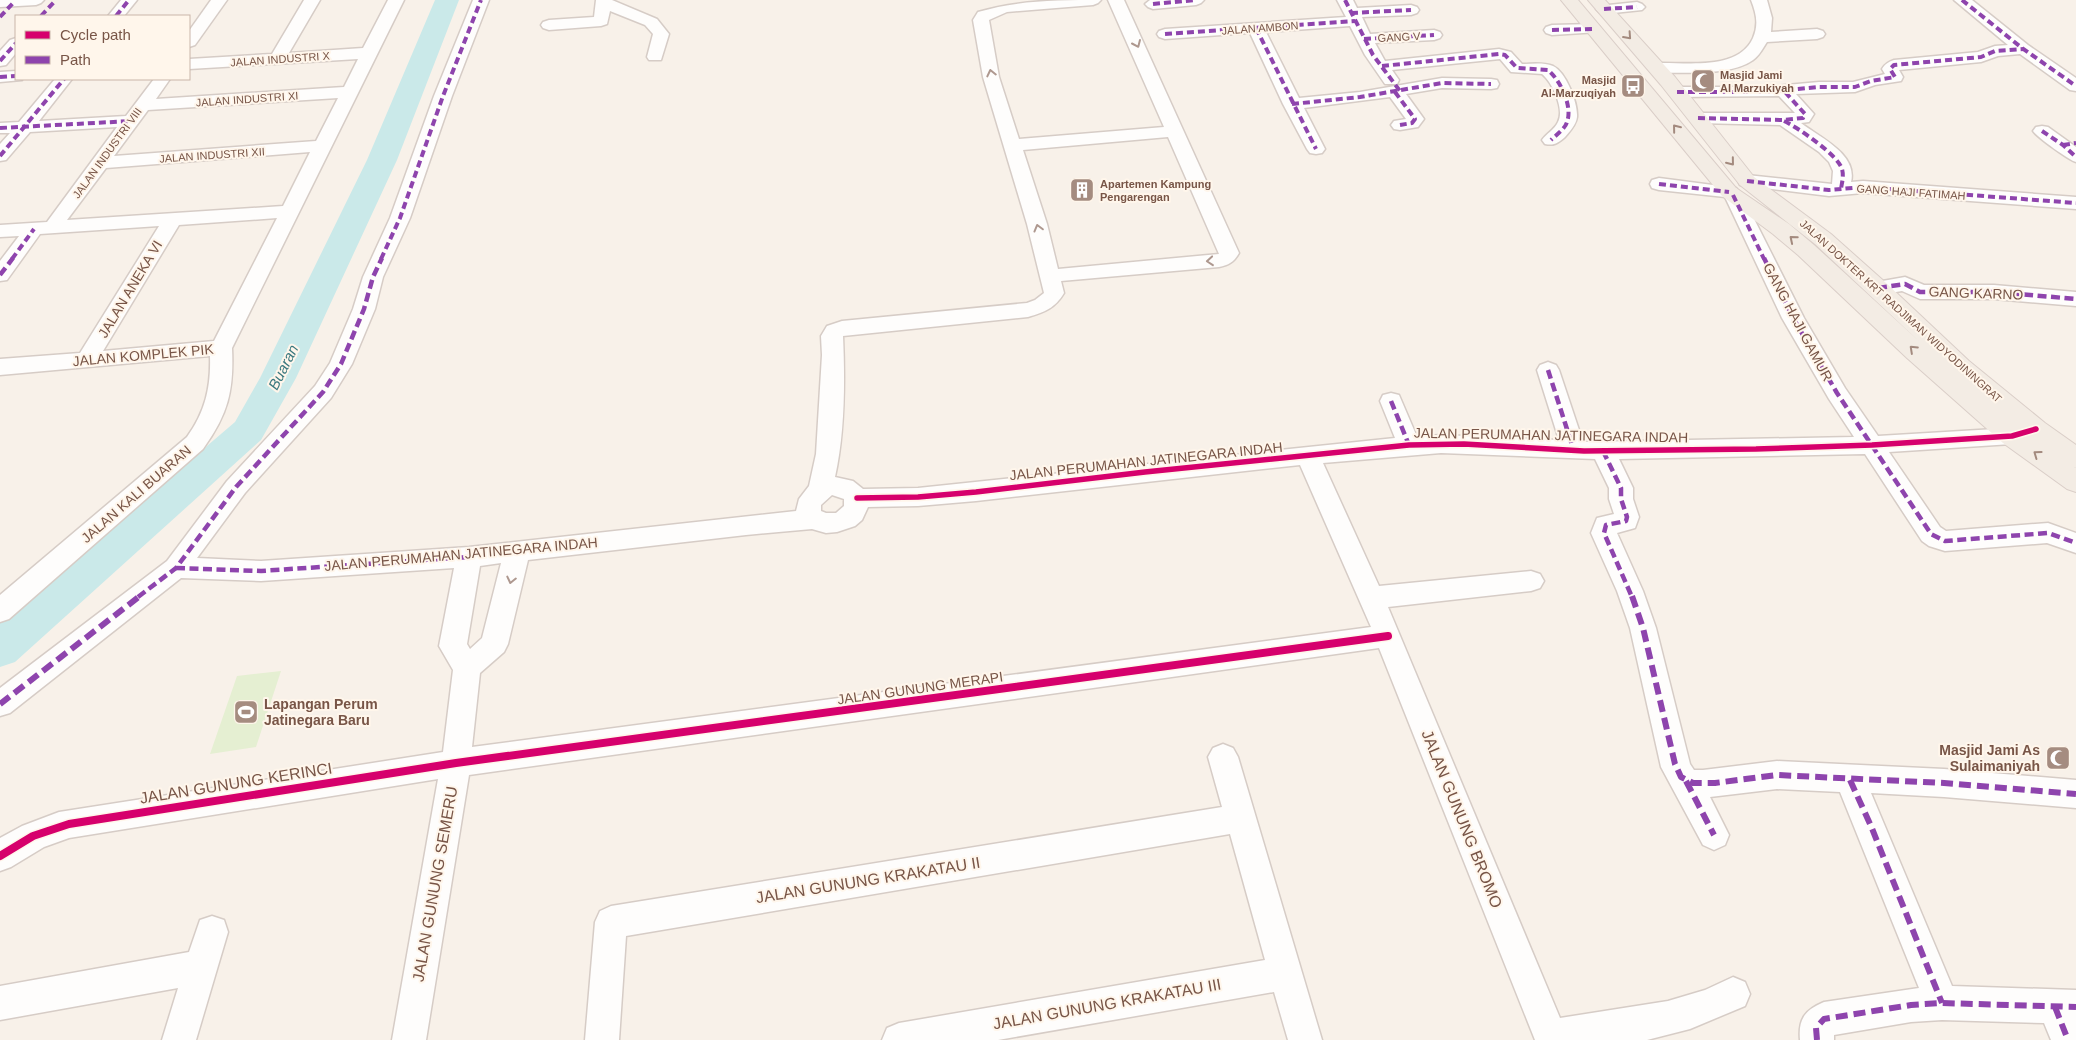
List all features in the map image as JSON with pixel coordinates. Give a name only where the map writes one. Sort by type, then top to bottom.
[{"type":"main road","name":"JALAN DOKTER KRT RADJIMAN WIDYODININGRAT","points":[[1569,0],[1736,189],[1820,262],[1916,352],[2012,436],[2076,482]]},
{"type":"main road","name":"JALAN DOKTER KRT RADJIMAN WIDYODININGRAT","points":[[1600,4],[1657,68],[1698,118],[1736,189],[1803,222],[1878,288],[1960,367],[2036,429],[2076,458]]},
{"type":"street","points":[[0,17],[8,2],[36,0]]},
{"type":"street","points":[[42,15],[56,0]]},
{"type":"street","points":[[117,15],[129,0]]},
{"type":"street","points":[[190,41],[219,0]]},
{"type":"street","points":[[278,58],[312,0]]},
{"type":"street","name":"JALAN KOMPLEK PIK","points":[[0,367],[221,348],[396,0]]},
{"type":"street","points":[[0,704],[176,568],[236,488],[323,392],[341,364],[364,309],[373,277],[400,218],[443,96],[481,0]]},
{"type":"street","points":[[814,504],[828,454],[833,355],[832,336],[835,331],[842,328],[1040,307],[1048,302],[1054,294],[1037,224],[992,77],[981,20],[984,15],[1004,8],[1093,0]]},
{"type":"street","points":[[1050,276],[1219,260],[1226,258],[1229,253],[1116,0]]},
{"type":"street","points":[[1153,4],[1196,0]]},
{"type":"street","points":[[1657,68],[1737,62],[1745,59],[1762,37],[1766,19],[1759,0]]},
{"type":"street","points":[[1962,0],[2024,49],[2076,86]]},
{"type":"street","points":[[548,25],[601,20],[604,1],[651,22],[661,34],[656,57]]},
{"type":"street","points":[[1600,4],[1637,7]]},
{"type":"street","name":"JALAN AMBON","points":[[1165,34],[1256,28],[1350,11],[1411,10]]},
{"type":"street","points":[[1350,11],[1364,39],[1415,119],[1412,123],[1400,125]]},
{"type":"street","points":[[1256,28],[1292,104],[1316,149]]},
{"type":"street","points":[[1552,30],[1593,29]]},
{"type":"street","points":[[1762,37],[1817,34]]},
{"type":"street","name":"GANG V","points":[[1364,39],[1434,35]]},
{"type":"street","points":[[0,61],[15,44]]},
{"type":"street","points":[[1677,92],[1785,92],[1819,87],[1855,88],[1871,81],[1895,76],[1890,69],[1894,65],[1980,57],[1995,51],[2024,49]]},
{"type":"street","name":"JALAN INDUSTRI X","points":[[190,64],[370,53]]},
{"type":"street","points":[[1382,66],[1499,54],[1505,55],[1517,68],[1548,71],[1564,94],[1568,109],[1567,123],[1551,140]]},
{"type":"street","points":[[0,77],[15,76]]},
{"type":"street","points":[[0,156],[63,80]]},
{"type":"street","name":"JALAN INDUSTRI VIII","points":[[0,275],[100,163],[161,80]]},
{"type":"street","points":[[1292,104],[1398,91],[1442,83],[1491,84]]},
{"type":"street","name":"JALAN INDUSTRI XI","points":[[142,105],[351,92]]},
{"type":"street","points":[[1698,118],[1782,120],[1799,119],[1806,114],[1785,92]]},
{"type":"street","points":[[0,128],[131,120]]},
{"type":"street","points":[[1782,120],[1793,125],[1806,136],[1827,148],[1837,161],[1842,172],[1841,189]]},
{"type":"street","points":[[1013,145],[1175,130]]},
{"type":"street","points":[[2042,131],[2072,149]]},
{"type":"street","name":"JALAN INDUSTRI XII","points":[[100,163],[324,146]]},
{"type":"street","name":"GANG HAJI FATIMAH","points":[[1659,184],[1736,189],[1829,190],[1863,187],[2076,203]]},
{"type":"street","name":"GANG HAJI GAMUR","points":[[1736,189],[1793,318],[1836,393],[1931,534],[1938,540],[1945,541],[2048,533],[2076,542]]},
{"type":"street","points":[[0,231],[291,211]]},
{"type":"street","name":"JALAN ANEKA VI","points":[[87,359],[173,219]]},
{"type":"street","name":"GANG KARNO","points":[[1878,288],[1905,284],[1920,292],[1994,292],[2074,302]]},
{"type":"street","name":"JALAN KALI BUARAN","points":[[0,610],[195,443],[209,425],[219,404],[222,374],[221,348]]},
{"type":"street","points":[[1548,370],[1574,451]]},
{"type":"street","points":[[1392,401],[1409,445]]},
{"type":"street","name":"JALAN PERUMAHAN JATINEGARA INDAH","points":[[176,568],[261,571],[469,557],[746,525],[814,504],[825,523],[832,524],[852,501],[891,503],[918,497],[1409,445],[1464,444],[1574,451],[1872,445],[2012,436],[2036,429]]},
{"type":"street","points":[[1603,451],[1621,488],[1621,499],[1627,517],[1626,521],[1606,524],[1604,533],[1630,591],[1643,628],[1676,770],[1686,781],[1714,834]]},
{"type":"street","points":[[828,454],[834,472],[852,501]]},
{"type":"street","name":"JALAN GUNUNG BROMO","points":[[1308,456],[1388,636],[1551,1038]]},
{"type":"street","points":[[814,504],[832,486],[852,501]]},
{"type":"street","points":[[469,557],[453,646],[467,668],[494,644],[517,552]]},
{"type":"street","points":[[1371,598],[1531,581]]},
{"type":"street","name":"JALAN GUNUNG MERAPI","points":[[456,763],[1388,636]]},
{"type":"street","name":"JALAN GUNUNG SEMERU","points":[[409,1040],[456,763],[467,668]]},
{"type":"street","points":[[1223,757],[1305,1040]]},
{"type":"street","name":"JALAN GUNUNG KERINCI","points":[[11,848],[46,830],[69,824],[456,763]]},
{"type":"street","points":[[1686,781],[1703,784],[1771,775],[1944,783],[2076,794]]},
{"type":"street","points":[[1850,780],[1871,826],[1942,1003]]},
{"type":"street","name":"JALAN GUNUNG KRAKATAU II","points":[[602,1040],[611,922],[1241,818]]},
{"type":"street","points":[[179,1040],[212,932]]},
{"type":"street","points":[[0,1003],[201,967]]},
{"type":"street","name":"JALAN GUNUNG KRAKATAU III","points":[[899,1040],[1286,973]]},
{"type":"street","points":[[1551,1038],[1680,1016],[1715,1004],[1734,994]]},
{"type":"street","points":[[1816,1040],[1816,1028],[1824,1019],[1910,1005],[1942,1003],[2065,1007],[2068,1040]]},
{"type":"green space","name":"Lapangan Perum Jatinegara Baru","points":[[281,671],[256,747],[210,754],[237,676]]},
{"type":"waterway","name":"Buaran","points":[[0,649],[248,431],[278,378],[382,160],[447,0]]},
{"type":"marked path","points":[[42,15],[56,0]]},
{"type":"marked path","points":[[117,15],[129,0]]},
{"type":"marked path","points":[[0,704],[176,568],[236,487],[323,392],[341,364],[364,309],[373,277],[400,218],[443,96],[481,0]]},
{"type":"marked path","points":[[1153,4],[1196,0]]},
{"type":"marked path","points":[[1345,0],[1373,55],[1400,91]]},
{"type":"marked path","points":[[1962,0],[2022,48],[2076,86]]},
{"type":"marked path","points":[[0,17],[15,1]]},
{"type":"marked path","points":[[1604,9],[1637,7]]},
{"type":"marked path","points":[[1351,13],[1411,10]]},
{"type":"marked path","points":[[1165,34],[1355,21]]},
{"type":"marked path","points":[[1256,28],[1316,149]]},
{"type":"marked path","points":[[1552,30],[1593,29]]},
{"type":"marked path","points":[[1364,39],[1434,35]]},
{"type":"marked path","points":[[0,61],[15,44]]},
{"type":"marked path","points":[[1677,92],[1766,92],[1819,87],[1855,87],[1871,81],[1895,77],[1890,69],[1894,65],[1981,57],[1995,51],[2024,49]]},
{"type":"marked path","points":[[1382,66],[1499,54],[1505,55],[1517,68],[1541,68],[1548,70],[1560,86],[1568,110],[1567,123],[1551,140]]},
{"type":"marked path","points":[[0,77],[15,76]]},
{"type":"marked path","points":[[0,156],[63,80]]},
{"type":"marked path","points":[[1292,104],[1360,97],[1442,83],[1491,84]]},
{"type":"marked path","points":[[1395,92],[1415,119],[1412,123],[1400,125]]},
{"type":"marked path","points":[[1698,118],[1782,120],[1803,118],[1805,114],[1785,92]]},
{"type":"marked path","points":[[0,128],[131,121]]},
{"type":"marked path","points":[[1784,121],[1825,148],[1836,158],[1843,171],[1841,189]]},
{"type":"marked path","points":[[2042,131],[2063,145],[2076,157]]},
{"type":"marked path","points":[[2063,145],[2076,143]]},
{"type":"marked path","points":[[1747,181],[1829,190],[1863,187],[2076,203]]},
{"type":"marked path","points":[[1659,184],[1729,192]]},
{"type":"marked path","points":[[1733,195],[1793,318],[1837,393],[1931,534],[1945,541],[2048,533],[2076,543]]},
{"type":"marked path","points":[[0,275],[34,229]]},
{"type":"marked path","points":[[1878,288],[1905,284],[1920,292],[1994,292],[2076,299]]},
{"type":"marked path","points":[[1548,370],[1574,451]]},
{"type":"marked path","points":[[1391,401],[1409,445]]},
{"type":"marked path","points":[[1603,451],[1621,488],[1621,499],[1627,517],[1626,521],[1606,525],[1604,533],[1630,591],[1643,628],[1675,764],[1680,775],[1686,781],[1703,784],[1777,775],[1944,783],[2076,794]]},
{"type":"marked path","points":[[176,568],[261,571],[469,557]]},
{"type":"marked path","points":[[1850,780],[1871,826],[1942,1003]]},
{"type":"marked path","points":[[1686,781],[1714,835]]},
{"type":"marked path","points":[[1817,1040],[1816,1028],[1824,1019],[1911,1005],[1942,1003],[2076,1007]]},
{"type":"marked path","points":[[2055,1007],[2068,1040]]},
{"type":"cycle path","points":[[857,498],[918,497],[976,492],[1145,472],[1409,445],[1464,444],[1584,451],[1756,449],[1872,445],[2012,436],[2036,429]]},
{"type":"cycle path","points":[[0,856],[33,836],[69,824],[456,763],[1388,636]]},
{"type":"place","name":"Masjid Jami Al Marzukiyah","points":[[1703,81]]},
{"type":"place","name":"Masjid Al-Marzuqiyah","points":[[1633,86]]},
{"type":"place","name":"Apartemen Kampung Pengarengan","points":[[1082,190]]},
{"type":"place","name":"Lapangan Perum Jatinegara Baru","points":[[246,712]]},
{"type":"place","name":"Masjid Jami As Sulaimaniyah","points":[[2058,758]]}]
